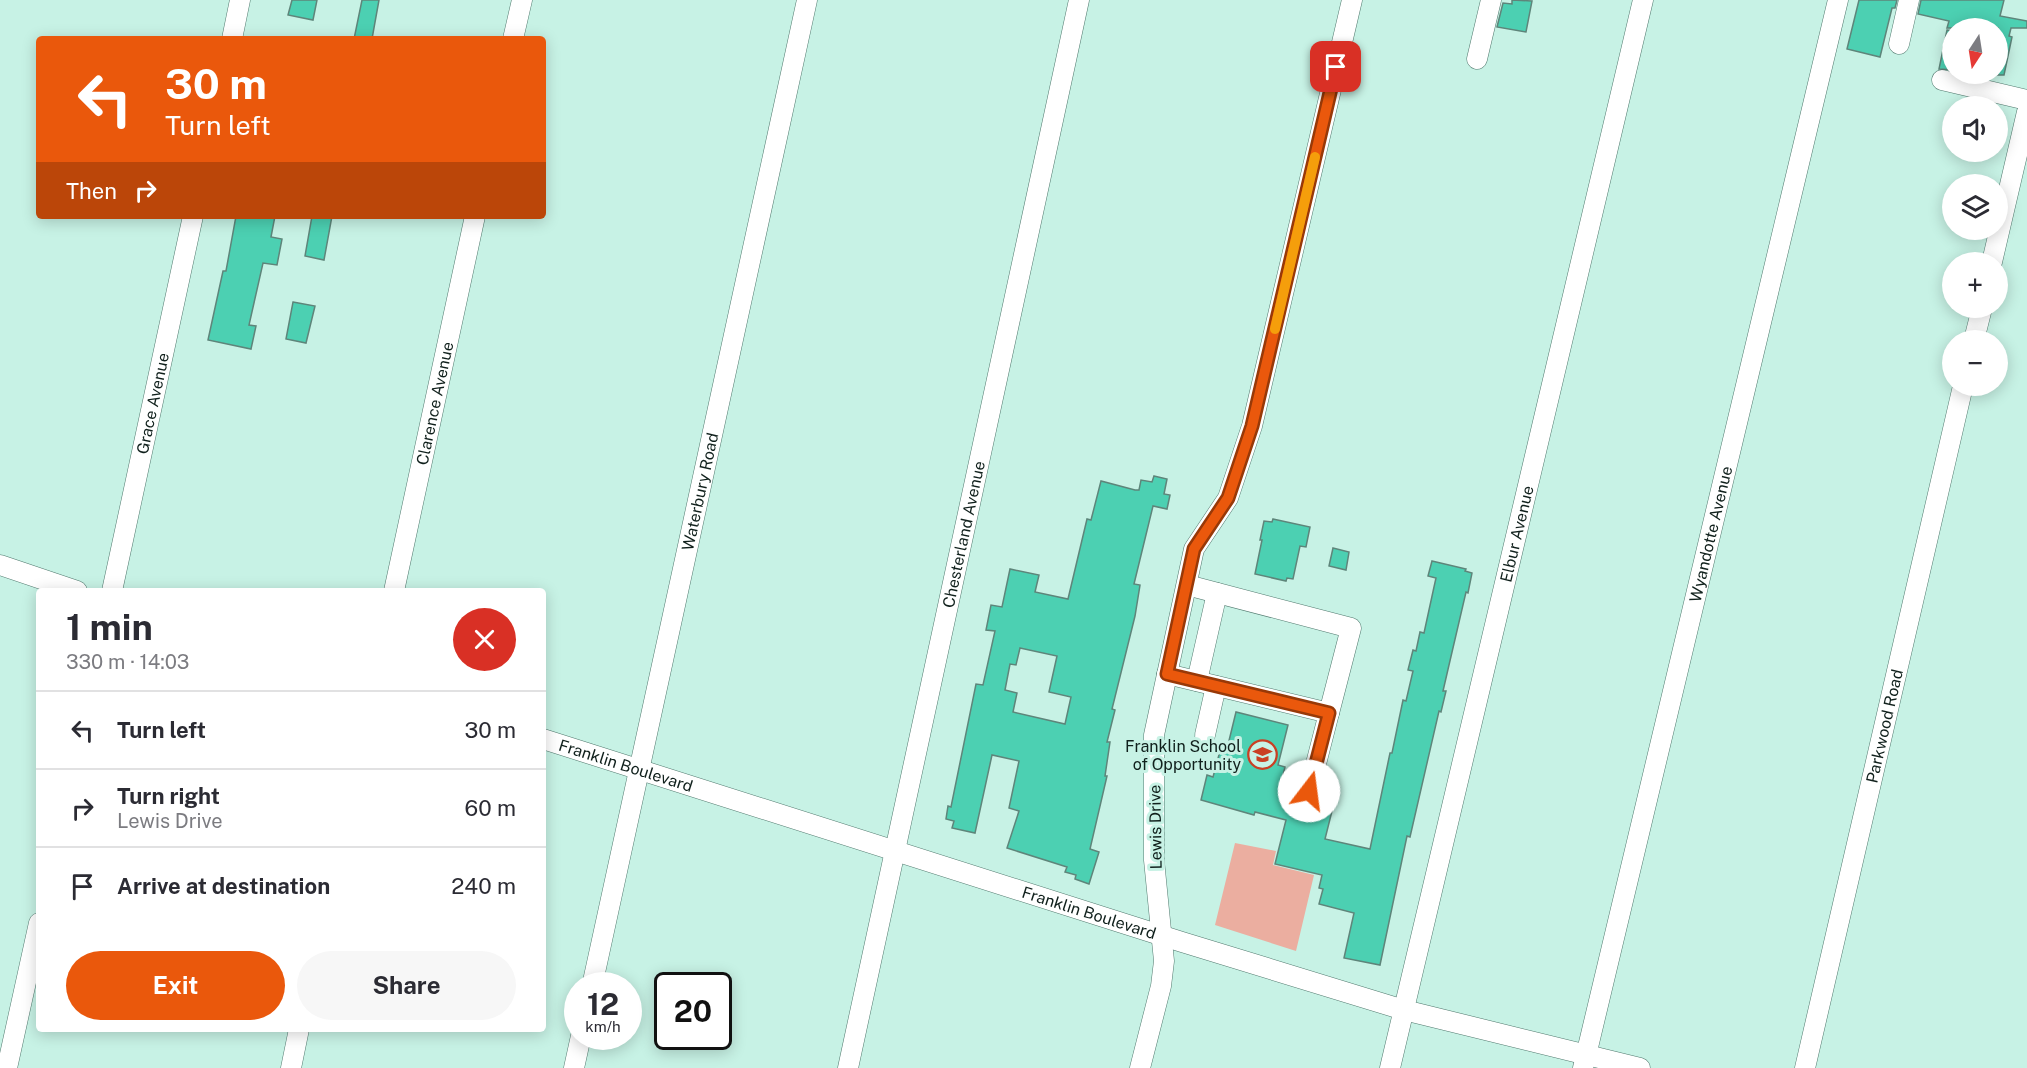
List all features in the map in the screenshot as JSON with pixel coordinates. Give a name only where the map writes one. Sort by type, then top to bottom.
[{"type":"street","points":[[233,36],[240,0]]},
{"type":"street","points":[[514,36],[522,0]]},
{"type":"street","name":"Waterbury Road","points":[[595,972],[807,0]]},
{"type":"street","name":"Chesterland Avenue","points":[[848,1068],[1079,0]]},
{"type":"street","name":"Lewis Drive","points":[[1140,1068],[1161,986],[1164,961],[1154,860],[1155,735],[1167,674],[1194,549],[1228,498],[1252,426],[1352,0]]},
{"type":"street","points":[[1477,59],[1491,0]]},
{"type":"street","name":"Elbur Avenue","points":[[1390,1068],[1643,0]]},
{"type":"street","name":"Wyandotte Avenue","points":[[1584,1061],[1838,0]]},
{"type":"street","points":[[1899,44],[1909,0]]},
{"type":"street","points":[[1959,84],[2027,100]]},
{"type":"street","points":[[1994,252],[2027,112]]},
{"type":"street","name":"Grace Avenue","points":[[113,588],[192,219]]},
{"type":"street","name":"Clarence Avenue","points":[[395,588],[474,219]]},
{"type":"street","name":"Parkwood Road","points":[[1805,1068],[1962,396]]},
{"type":"street","points":[[0,565],[68,588]]},
{"type":"street","points":[[1187,585],[1351,628],[1309,791]]},
{"type":"street","points":[[1205,735],[1207,683],[1217,593]]},
{"type":"street","points":[[1167,674],[1329,713]]},
{"type":"street","name":"Franklin Boulevard","points":[[546,740],[1162,936],[1404,1010],[1584,1061],[1640,1068]]},
{"type":"street","points":[[7,1068],[36,937]]},
{"type":"street","points":[[291,1068],[298,1032]]},
{"type":"street","points":[[574,1068],[578,1050]]},
{"type":"shaded area","points":[[1235,843],[1276,851],[1273,865],[1314,875],[1296,951],[1215,925]]},
{"type":"building","points":[[292,0],[317,0],[313,20],[288,15]]},
{"type":"building","points":[[362,0],[379,0],[373,36],[355,36]]},
{"type":"building","points":[[1512,0],[1532,1],[1526,32],[1497,27],[1503,3],[1512,4]]},
{"type":"building","points":[[1859,0],[1897,0],[1895,8],[1892,8],[1880,57],[1847,49]]},
{"type":"building","points":[[1921,0],[2004,0],[2000,16],[2027,21],[2027,28],[2011,28],[2009,36],[2012,37],[2008,56],[2008,18],[1942,19],[1918,14]]},
{"type":"building","points":[[235,219],[274,219],[271,237],[282,239],[277,265],[263,263],[249,325],[256,326],[251,349],[208,340],[223,271],[226,271]]},
{"type":"building","points":[[311,219],[331,219],[324,260],[305,256]]},
{"type":"building","points":[[293,302],[315,306],[306,343],[286,339]]},
{"type":"building","points":[[1154,476],[1167,479],[1164,494],[1170,495],[1167,509],[1153,506],[1134,584],[1140,585],[1135,616],[1112,709],[1115,710],[1107,742],[1110,742],[1105,776],[1107,776],[1090,849],[1099,852],[1089,884],[1075,879],[1076,875],[1065,872],[1067,867],[1007,848],[1019,811],[1009,808],[1019,761],[992,755],[975,833],[952,828],[954,821],[946,819],[948,806],[951,807],[976,684],[983,685],[995,631],[986,630],[991,605],[1002,607],[1010,569],[1039,575],[1035,592],[1068,599],[1087,519],[1091,520],[1101,481],[1135,490],[1139,490],[1141,480],[1152,482]],"holes":[[[1020,648],[1057,656],[1049,692],[1071,697],[1065,724],[1013,712],[1017,693],[1005,690],[1010,664],[1016,665]]]},
{"type":"building","points":[[1273,519],[1310,527],[1306,547],[1300,546],[1293,579],[1287,578],[1286,581],[1255,574],[1264,521],[1272,522]]},
{"type":"building","points":[[1333,548],[1349,552],[1346,570],[1329,566]]},
{"type":"building","points":[[1432,561],[1466,569],[1465,571],[1472,573],[1443,691],[1446,691],[1441,712],[1439,711],[1410,837],[1407,836],[1380,965],[1344,958],[1354,913],[1319,904],[1323,889],[1319,888],[1322,875],[1275,864],[1286,820],[1255,812],[1254,815],[1201,800],[1207,775],[1213,777],[1220,751],[1226,753],[1236,712],[1288,725],[1278,765],[1285,767],[1279,792],[1305,802],[1333,807],[1325,839],[1370,849],[1390,753],[1392,753],[1403,700],[1406,701],[1413,671],[1408,670],[1413,650],[1416,651],[1420,632],[1424,633],[1436,578],[1428,576]]},
{"type":"slow traffic","points":[[1275,329],[1315,157]]},
{"type":"place","name":"Franklin School of Opportunity","points":[[1262,755]]},
{"type":"route","points":[[1309,791],[1329,713],[1167,674],[1194,549],[1228,498],[1252,426],[1336,67]]}]
